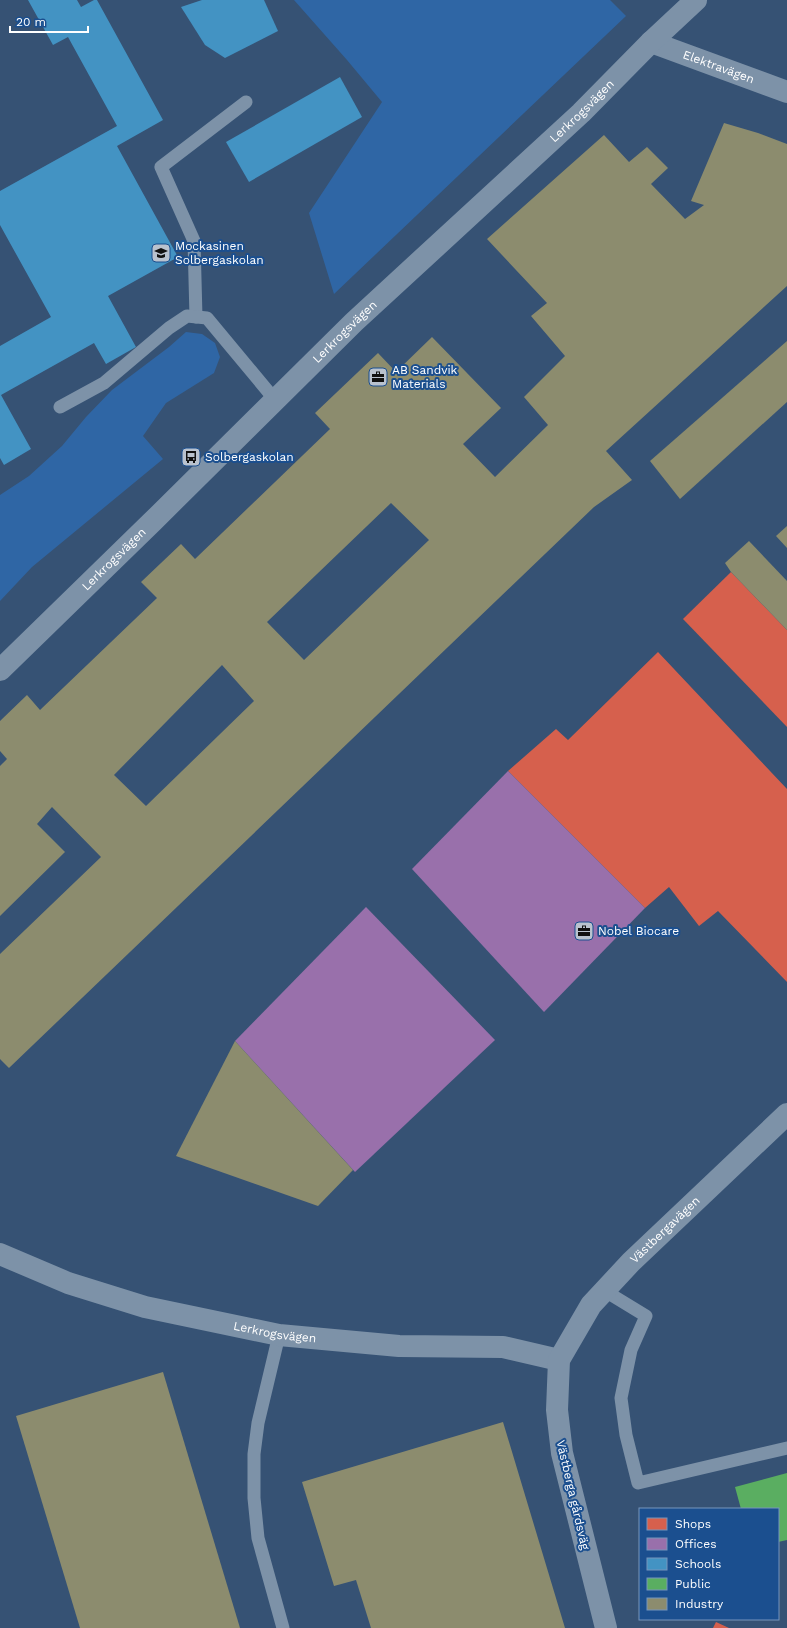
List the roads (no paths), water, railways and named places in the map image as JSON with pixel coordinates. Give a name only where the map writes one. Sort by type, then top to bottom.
[{"type":"street","name":"Lerkrogsvägen","points":[[0,670],[276,401],[354,322],[581,113],[651,42],[696,0]]},
{"type":"street","name":"Elektravägen","points":[[651,42],[787,92]]},
{"type":"street","name":"Västbergavägen","points":[[559,1360],[591,1305],[631,1262],[787,1114]]},
{"type":"street","name":"Lerkrogsvägen","points":[[0,1254],[68,1284],[145,1307],[279,1335],[399,1346],[503,1347],[559,1360]]},
{"type":"street","name":"Västberga gårdsväg","points":[[559,1360],[557,1410],[562,1453],[606,1628]]},
{"type":"lane","points":[[196,317],[194,241],[161,167],[246,102]]},
{"type":"lane","points":[[60,407],[104,383],[169,328],[187,316],[207,318],[276,401]]},
{"type":"lane","points":[[605,1291],[646,1316],[631,1350],[621,1398],[626,1435],[638,1483],[787,1448]]},
{"type":"lane","points":[[279,1335],[258,1423],[254,1454],[254,1498],[258,1538],[283,1628]]},
{"type":"place","name":"Mockasinen Solbergaskolan","points":[[161,253]]},
{"type":"place","name":"AB Sandvik Materials","points":[[378,377]]},
{"type":"place","name":"Solbergaskolan","points":[[191,457]]},
{"type":"place","name":"Nobel Biocare","points":[[584,931]]}]
